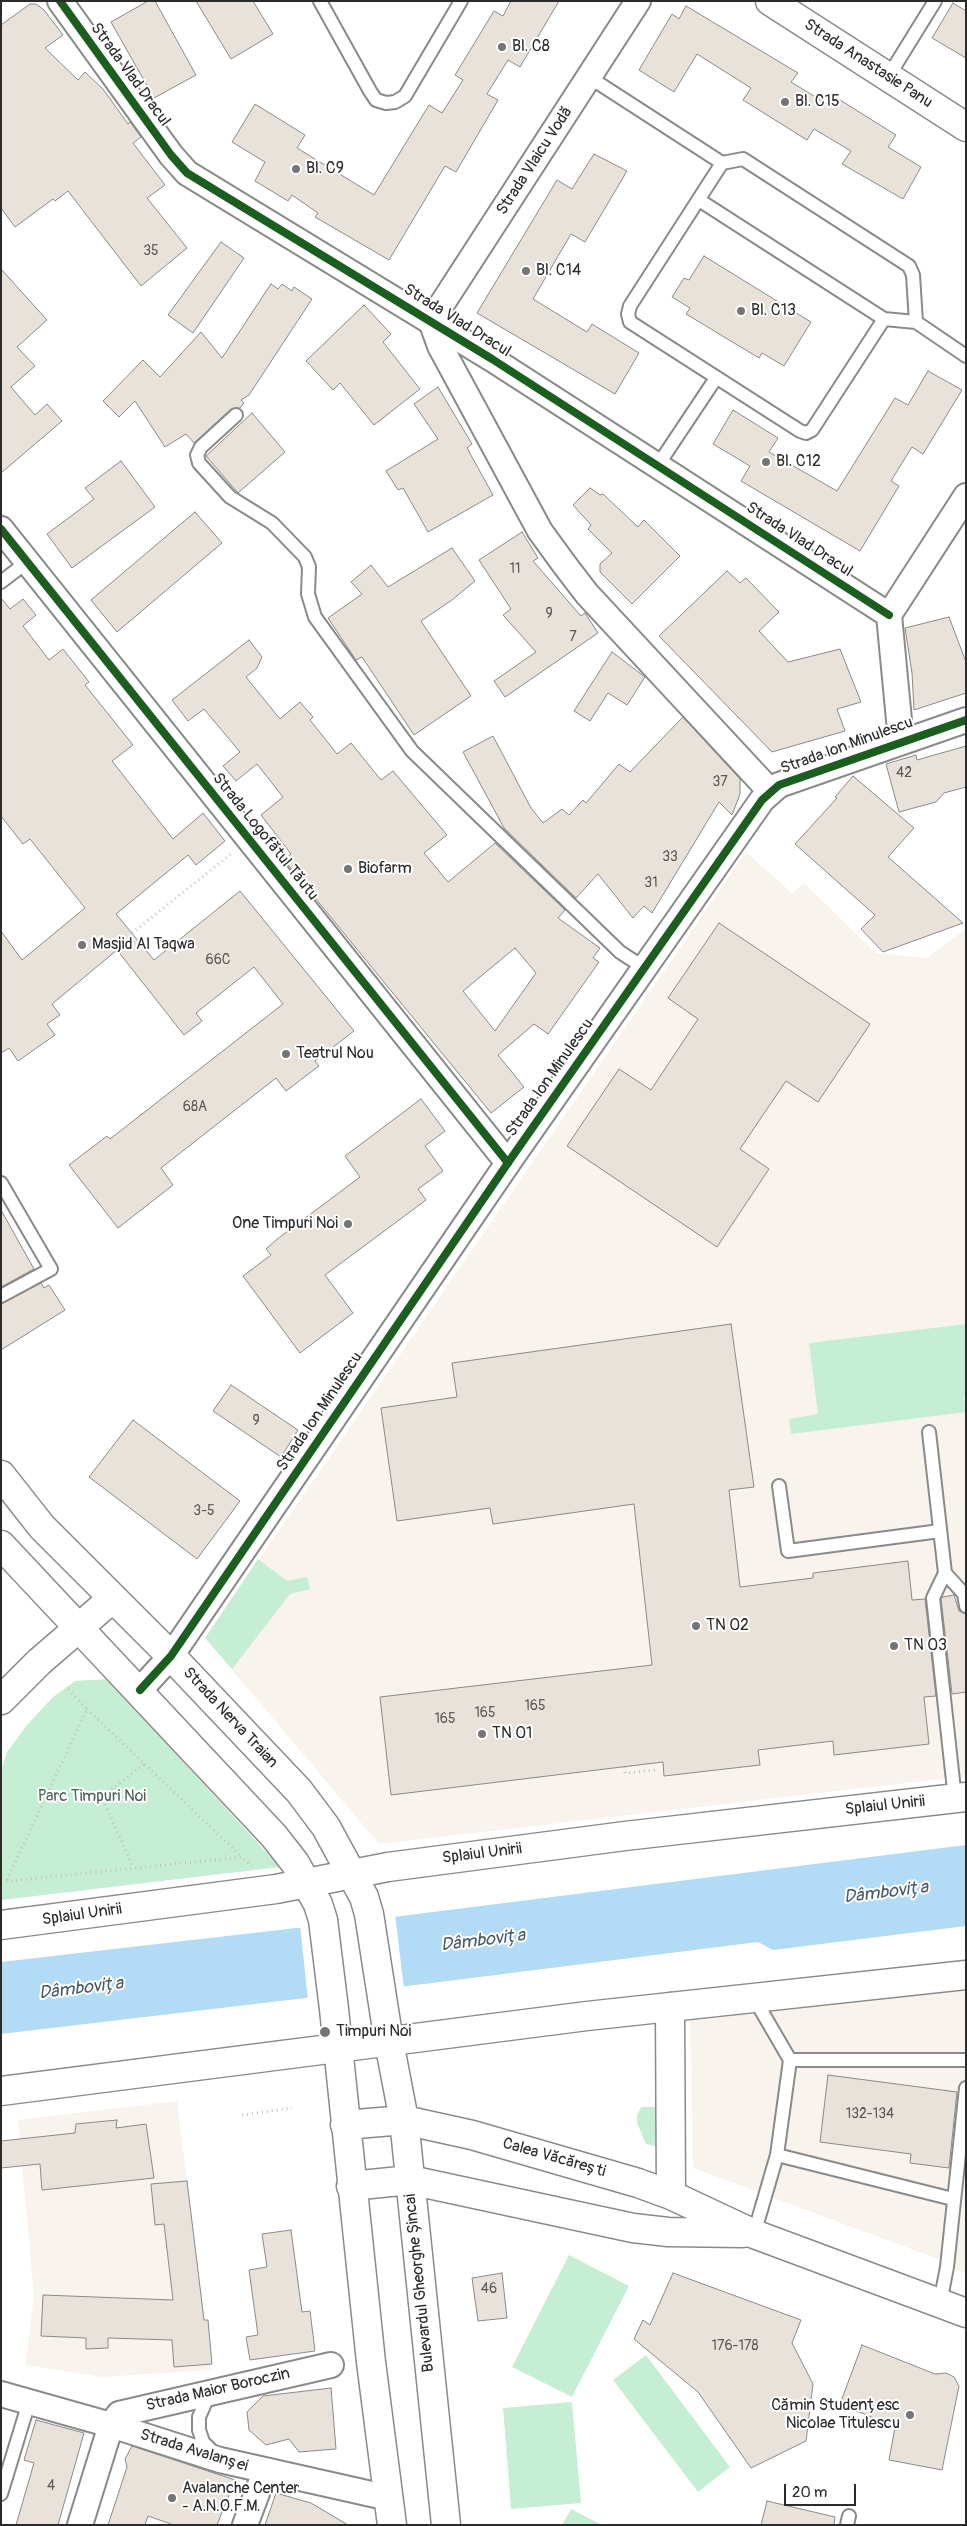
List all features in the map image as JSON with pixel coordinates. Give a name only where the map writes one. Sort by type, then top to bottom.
[{"type":"main road","name":"Strada Anastasie Panu","points":[[770,1],[966,127]]},
{"type":"main road","name":"Strada Nerva Traian","points":[[1,1475],[42,1527],[171,1656],[299,1791],[326,1827],[353,1873],[370,1914],[383,2004]]},
{"type":"main road","points":[[1,1545],[140,1690],[274,1836],[308,1884],[323,1920],[334,2009],[370,2362],[390,2512]]},
{"type":"main road","points":[[1,1700],[13,1686],[113,1598]]},
{"type":"main road","name":"Splaiul Unirii","points":[[1,1925],[276,1889],[308,1884],[353,1873],[625,1836],[960,1798]]},
{"type":"main road","points":[[1,2091],[670,2007],[966,1976]]},
{"type":"main road","name":"Bulevardul Gheorghe Șincai","points":[[383,2004],[388,2042],[404,2120],[446,2525]]},
{"type":"main road","points":[[670,2007],[671,2195]]},
{"type":"main road","name":"Calea Văcărești","points":[[345,2125],[404,2120],[472,2135],[638,2183],[671,2195],[754,2234],[966,2313]]},
{"type":"main road","name":"Calea Văcărești","points":[[351,2186],[410,2180],[633,2228],[668,2232],[754,2234]]},
{"type":"street","name":"Strada Vlad Dracul","points":[[60,1],[171,155],[188,173],[431,321],[889,615]]},
{"type":"street","name":"Strada Vlaicu Vodă","points":[[431,321],[638,1]]},
{"type":"street","name":"Strada Vlad Dracul","points":[[431,321],[440,346],[540,531],[587,594],[770,791]]},
{"type":"street","points":[[901,740],[889,615],[966,496]]},
{"type":"street","name":"Strada Logofătul Tăutu","points":[[1,529],[508,1163]]},
{"type":"street","name":"Strada Ion Minulescu","points":[[140,1690],[171,1656],[643,967],[762,800],[779,785],[901,740],[966,720]]},
{"type":"street","name":"Strada Maior Boroczin","points":[[111,2425],[117,2416],[125,2411],[330,2365]]},
{"type":"street","name":"Strada Avalanșei","points":[[1,2394],[111,2425],[390,2512]]},
{"type":"street","points":[[80,2525],[111,2425]]},
{"type":"street","points":[[245,2525],[265,2472]]},
{"type":"lane","points":[[320,1],[370,91],[376,100],[386,103],[395,102],[405,96],[461,1]]},
{"type":"lane","points":[[888,77],[934,1]]},
{"type":"lane","points":[[589,77],[722,163]]},
{"type":"lane","points":[[884,319],[812,430],[806,433],[800,431],[630,322],[628,314],[630,306],[722,163],[744,158],[909,266],[913,275],[916,322]]},
{"type":"lane","points":[[699,200],[884,319],[916,322],[966,356]]},
{"type":"lane","points":[[658,465],[716,378]]},
{"type":"lane","points":[[236,415],[201,447],[197,455],[199,463],[230,497],[272,523],[305,557],[309,567],[308,594],[315,617],[412,751],[620,952],[643,967]]},
{"type":"lane","points":[[1,582],[27,562]]},
{"type":"lane","points":[[1,1183],[51,1269],[1,1296]]},
{"type":"lane","points":[[929,1432],[945,1573],[933,1598],[960,1798]]},
{"type":"lane","points":[[779,1486],[788,1551],[940,1531]]},
{"type":"lane","points":[[945,1573],[964,1594],[966,1606]]},
{"type":"lane","points":[[754,1998],[790,2060],[777,2155],[754,2234]]},
{"type":"lane","points":[[790,2060],[966,2060]]},
{"type":"lane","points":[[940,2303],[947,2267],[966,2088]]},
{"type":"lane","points":[[777,2155],[953,2199]]},
{"type":"lane","points":[[210,2392],[199,2417],[199,2430],[203,2442],[220,2460]]},
{"type":"lane","points":[[1,2494],[29,2402]]},
{"type":"path","points":[[132,933],[249,840]]},
{"type":"path","points":[[67,1688],[276,1889]]},
{"type":"path","points":[[7,1880],[87,1709]]},
{"type":"path","points":[[48,1794],[101,1795],[112,1790],[144,1764]]},
{"type":"path","points":[[624,1767],[625,1773],[656,1770]]},
{"type":"path","points":[[101,1795],[133,1868]]},
{"type":"path","points":[[1,1882],[242,1857]]},
{"type":"path","points":[[242,2116],[292,2108]]},
{"type":"shaded area","points":[[746,852],[792,893],[804,883],[876,953],[927,958],[966,929],[966,1776],[379,1844],[205,1638]]},
{"type":"shaded area","points":[[966,1987],[966,2273],[954,2269],[954,2265],[693,2168],[690,2009]]},
{"type":"shaded area","points":[[177,2101],[211,2370],[102,2377],[25,2365],[34,2296],[18,2120]]},
{"type":"green space","points":[[966,1324],[966,1395],[964,1396],[966,1412],[791,1434],[789,1419],[818,1414],[809,1343]]},
{"type":"green space","points":[[258,1559],[287,1581],[307,1577],[310,1589],[290,1594],[232,1669],[205,1638]]},
{"type":"green space","name":"Parc Timpuri Noi","points":[[107,1679],[280,1867],[2,1900],[1,1770],[7,1752],[27,1725],[53,1697],[75,1681]]},
{"type":"green space","points":[[641,2107],[664,2107],[663,2148],[646,2144],[637,2123],[637,2116]]},
{"type":"green space","points":[[569,2255],[629,2286],[572,2397],[512,2367]]},
{"type":"green space","points":[[646,2355],[730,2467],[698,2492],[613,2380]]},
{"type":"green space","points":[[572,2402],[581,2503],[511,2509],[503,2408]]},
{"type":"green space","points":[[571,2509],[602,2525],[562,2525]]},
{"type":"water","name":"Dâmbovița","points":[[966,1845],[966,1926],[773,1950],[758,1942],[1,2034],[1,1962],[401,1916]]},
{"type":"pier","points":[[395,1914],[404,1989],[308,2000],[300,1924]]},
{"type":"building","points":[[148,1],[155,1],[196,75],[154,98],[111,22]]},
{"type":"building","points":[[196,1],[253,1],[273,34],[231,59]]},
{"type":"building","name":"Bl. C9","points":[[511,1],[559,1],[520,67],[508,60],[487,94],[498,100],[456,172],[445,166],[389,260],[315,217],[318,213],[292,195],[288,201],[255,181],[265,162],[232,142],[255,104],[305,135],[297,148],[374,195],[429,105],[442,113],[463,80],[455,75],[494,11],[503,16]]},
{"type":"building","points":[[953,3],[966,11],[966,58],[932,38]]},
{"type":"building","points":[[30,4],[36,4],[44,10],[63,35],[45,48],[78,80],[85,72],[103,89],[128,124],[130,122],[141,137],[133,143],[165,185],[147,198],[187,248],[141,286],[68,191],[55,201],[53,199],[15,227],[1,208],[1,25]]},
{"type":"building","name":"Bl. C15","points":[[686,6],[798,73],[791,82],[827,104],[832,95],[896,135],[888,147],[921,167],[903,199],[842,164],[851,151],[814,129],[807,140],[743,100],[751,88],[697,54],[674,92],[639,70],[672,14],[679,19]]},
{"type":"building","name":"Bl. C14","points":[[594,154],[627,171],[585,242],[571,234],[533,299],[587,332],[592,324],[639,353],[615,394],[477,313],[557,180],[572,189]]},
{"type":"building","points":[[221,242],[244,258],[193,333],[168,315]]},
{"type":"building","name":"Bl. C13","points":[[704,256],[811,322],[784,366],[762,353],[759,358],[686,314],[690,308],[672,297],[684,278],[689,280]]},
{"type":"building","points":[[1,269],[47,320],[17,347],[35,366],[11,387],[35,415],[47,404],[62,421],[1,473]]},
{"type":"building","points":[[271,284],[278,289],[282,284],[292,291],[294,287],[312,299],[249,395],[241,400],[244,403],[240,408],[231,409],[194,443],[186,434],[165,447],[135,401],[119,417],[103,401],[143,360],[160,377],[201,332],[222,358]]},
{"type":"building","points":[[364,305],[391,334],[383,342],[420,389],[374,425],[340,383],[333,390],[306,361]]},
{"type":"building","name":"Bl. C12","points":[[928,371],[962,390],[923,454],[912,447],[891,481],[899,486],[860,551],[741,481],[750,466],[713,444],[733,410],[778,438],[769,452],[837,491],[895,398],[908,405]]},
{"type":"building","points":[[438,387],[472,444],[467,448],[493,495],[428,532],[403,488],[398,490],[386,471],[438,439],[414,404]]},
{"type":"building","points":[[252,413],[285,452],[238,493],[206,456]]},
{"type":"building","points":[[121,461],[155,507],[72,568],[47,534],[94,499],[85,488]]},
{"type":"building","points":[[590,488],[600,495],[603,494],[638,527],[644,520],[680,556],[632,604],[600,572],[600,564],[612,553],[588,529],[591,525],[573,505]]},
{"type":"building","points":[[195,512],[222,543],[117,632],[91,600]]},
{"type":"building","points":[[522,532],[538,558],[533,561],[581,616],[585,613],[598,633],[505,697],[494,681],[536,652],[503,615],[511,609],[479,560]]},
{"type":"building","points":[[452,548],[475,581],[452,600],[421,621],[471,696],[414,735],[362,657],[356,660],[328,618],[362,594],[351,582],[371,565],[388,587]]},
{"type":"building","points":[[727,571],[740,583],[746,578],[779,612],[759,631],[788,662],[840,649],[861,702],[837,709],[845,731],[772,752],[659,636]]},
{"type":"building","points":[[1,598],[10,609],[23,599],[36,615],[23,626],[49,660],[63,649],[89,682],[85,685],[133,745],[112,761],[173,839],[203,813],[225,841],[196,865],[188,855],[116,914],[154,960],[240,891],[354,1031],[315,1061],[319,1066],[286,1091],[276,1078],[161,1168],[173,1185],[118,1228],[69,1165],[107,1136],[110,1139],[283,1004],[254,967],[196,1013],[202,1021],[184,1035],[117,950],[52,1004],[60,1015],[47,1024],[55,1035],[18,1061],[9,1048],[1,1053],[1,931],[22,960],[85,908],[30,839],[23,844],[1,816]]},
{"type":"building","points":[[949,617],[966,662],[966,693],[914,710],[912,673],[905,628]]},
{"type":"building","points":[[249,640],[262,657],[257,668],[246,677],[280,719],[300,702],[313,717],[310,720],[337,754],[351,743],[381,780],[393,771],[447,835],[424,853],[448,882],[495,843],[565,910],[558,918],[600,948],[593,958],[599,962],[548,1034],[534,1024],[498,1055],[524,1087],[491,1113],[284,860],[291,854],[261,815],[283,797],[257,764],[236,781],[223,766],[240,752],[204,709],[188,721],[172,700]],"holes":[[[515,948],[536,973],[495,1031],[463,991]]]},
{"type":"building","points":[[612,652],[645,677],[627,705],[608,693],[590,721],[574,711]]},
{"type":"building","points":[[683,717],[740,779],[740,794],[732,815],[719,802],[652,913],[644,906],[633,918],[598,874],[576,898],[504,828],[463,752],[493,736],[531,808],[543,823],[562,809],[569,815],[583,800],[586,803],[619,764],[630,772]]},
{"type":"building","points":[[966,746],[966,787],[944,793],[936,802],[899,812],[886,764],[916,755],[917,760]]},
{"type":"building","points":[[853,776],[914,828],[888,857],[963,923],[883,952],[861,929],[875,915],[795,844],[837,798],[835,797]]},
{"type":"building","points":[[719,923],[870,1024],[818,1102],[786,1081],[740,1149],[769,1169],[717,1247],[567,1146],[619,1069],[651,1090],[698,1019],[668,998]]},
{"type":"building","name":"One Timpuri Noi","points":[[421,1099],[445,1131],[425,1146],[443,1171],[418,1189],[426,1200],[325,1275],[353,1313],[300,1353],[243,1276],[271,1255],[266,1249],[276,1240],[360,1177],[345,1156]]},
{"type":"building","points":[[1,1210],[34,1269],[1,1287]]},
{"type":"building","points":[[41,1283],[44,1288],[49,1285],[65,1310],[1,1350],[1,1304]]},
{"type":"building","points":[[731,1324],[754,1487],[729,1490],[740,1587],[813,1578],[813,1573],[908,1561],[912,1600],[925,1599],[936,1696],[924,1697],[929,1744],[834,1755],[833,1741],[758,1750],[760,1765],[664,1776],[663,1762],[391,1795],[380,1697],[652,1665],[634,1504],[493,1524],[490,1508],[397,1521],[381,1408],[457,1397],[452,1363]]},
{"type":"building","points":[[231,1385],[298,1430],[281,1457],[213,1411]]},
{"type":"building","points":[[133,1420],[240,1501],[197,1559],[89,1477]]},
{"type":"building","points":[[954,1595],[959,1611],[966,1614],[966,1692],[952,1694],[941,1599]]},
{"type":"building","points":[[828,2075],[957,2092],[949,2168],[910,2163],[911,2154],[820,2142]]},
{"type":"building","points":[[117,2120],[116,2128],[146,2124],[154,2178],[42,2190],[40,2164],[1,2168],[1,2141],[75,2133],[76,2124]]},
{"type":"building","points":[[187,2181],[204,2320],[208,2320],[212,2364],[174,2367],[172,2340],[108,2338],[108,2348],[86,2349],[86,2338],[41,2336],[43,2295],[173,2300],[164,2224],[155,2225],[151,2184]]},
{"type":"building","points":[[291,2230],[302,2312],[310,2311],[315,2351],[250,2360],[246,2337],[258,2335],[249,2270],[267,2267],[262,2234]]},
{"type":"building","points":[[502,2273],[507,2318],[478,2321],[472,2278]]},
{"type":"building","points":[[673,2273],[801,2320],[792,2343],[813,2384],[806,2441],[751,2468],[698,2392],[634,2339],[643,2320],[650,2325]]},
{"type":"building","name":"Cămin Studențesc Nicolae Titulescu","points":[[862,2345],[935,2374],[946,2373],[954,2377],[959,2386],[942,2470],[889,2460],[895,2427],[840,2404]]},
{"type":"building","points":[[331,2388],[336,2449],[299,2452],[289,2439],[266,2445],[249,2430],[247,2412],[263,2396]]},
{"type":"building","points":[[36,2420],[84,2433],[58,2525],[16,2525],[34,2463],[24,2460]]},
{"type":"building","name":"Avalanche Center - A.N.O.F.M.","points":[[132,2446],[235,2480],[217,2525],[174,2525],[148,2516],[145,2525],[108,2525],[127,2467],[125,2459]]},
{"type":"building","points":[[276,2493],[311,2503],[348,2525],[265,2525]]},
{"type":"building","points":[[767,2501],[835,2517],[834,2525],[761,2525]]},
{"type":"cycle path","points":[[60,1],[171,155],[187,173],[492,359],[889,615]]},
{"type":"cycle path","points":[[1,529],[508,1163]]},
{"type":"cycle path","points":[[140,1690],[171,1656],[512,1157],[762,800],[779,785],[966,720]]},
{"type":"place","name":"Bl. C8","points":[[502,47]]},
{"type":"place","name":"Bl. C15","points":[[785,102]]},
{"type":"place","name":"Bl. C9","points":[[296,169]]},
{"type":"place","name":"Bl. C14","points":[[526,271]]},
{"type":"place","name":"Bl. C13","points":[[741,311]]},
{"type":"place","name":"Bl. C12","points":[[766,462]]},
{"type":"place","name":"Biofarm","points":[[348,869]]},
{"type":"place","name":"Masjid Al Taqwa","points":[[82,945]]},
{"type":"place","name":"Teatrul Nou","points":[[286,1054]]},
{"type":"place","name":"One Timpuri Noi","points":[[348,1224]]},
{"type":"place","name":"TN 02","points":[[696,1626]]},
{"type":"place","name":"TN 03","points":[[894,1646]]},
{"type":"place","name":"TN 01","points":[[482,1734]]},
{"type":"place","name":"Timpuri Noi","points":[[325,2032]]},
{"type":"place","name":"Cămin Studențesc Nicolae Titulescu","points":[[910,2415]]},
{"type":"place","name":"Avalanche Center - A.N.O.F.M.","points":[[172,2498]]}]
